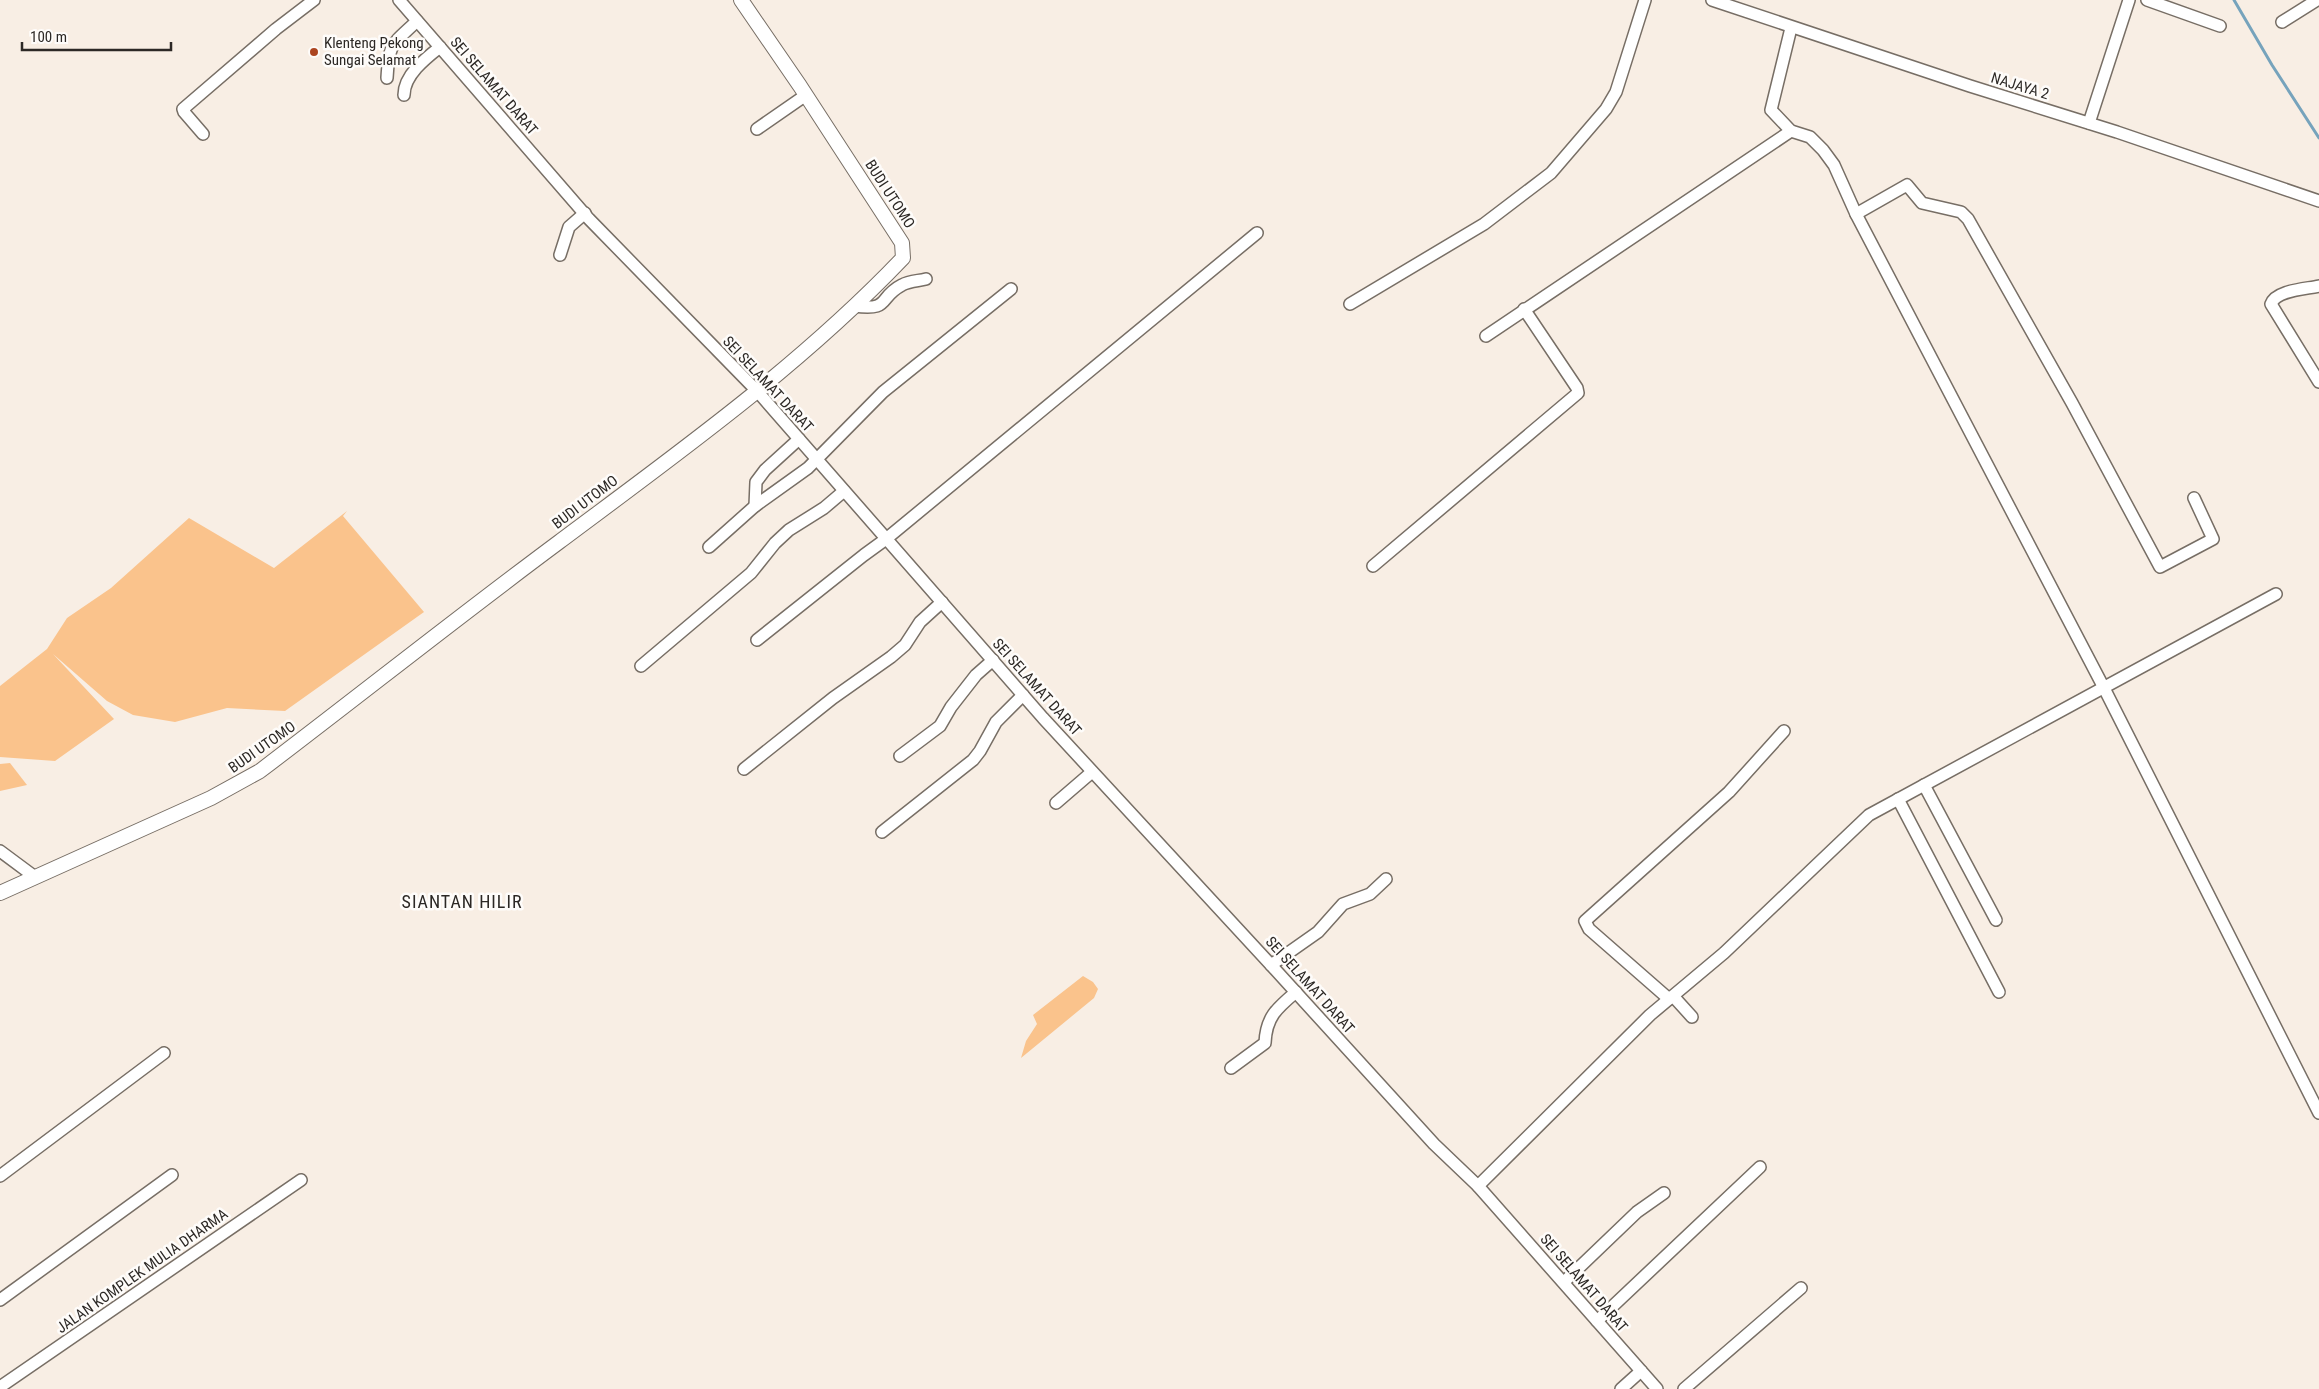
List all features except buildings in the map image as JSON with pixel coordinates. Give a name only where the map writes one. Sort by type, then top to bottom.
[{"type":"street","points":[[203,134],[184,112],[184,109],[276,29],[314,0]]},
{"type":"street","name":"SEI SELAMAT DARAT","points":[[399,0],[582,215],[816,458],[844,491],[882,542],[1089,775],[1272,964],[1293,995],[1434,1144],[1478,1186],[1657,1389]]},
{"type":"street","name":"BUDI UTOMO","points":[[0,892],[211,798],[260,771],[553,546],[736,410],[854,306],[902,258],[902,242],[742,0]]},
{"type":"street","points":[[1350,304],[1484,224],[1551,173],[1560,160],[1606,109],[1616,92],[1645,0]]},
{"type":"street","name":"NAJAYA 2","points":[[1712,0],[1791,28],[2089,123],[2319,201]]},
{"type":"street","points":[[2089,123],[2129,0]]},
{"type":"street","points":[[2147,0],[2220,26]]},
{"type":"street","points":[[2282,22],[2318,0]]},
{"type":"street","points":[[387,78],[388,51],[394,42],[417,21]]},
{"type":"street","points":[[1791,28],[1771,110],[1791,131],[1810,137],[1824,150],[1834,165],[1856,214],[2104,688],[2319,1113]]},
{"type":"street","points":[[404,94],[404,86],[424,60],[440,47]]},
{"type":"street","points":[[757,129],[806,95]]},
{"type":"street","points":[[1486,336],[1791,131]]},
{"type":"street","points":[[1856,214],[1907,185],[1922,203],[1961,212],[1968,219],[2072,402],[2160,567],[2213,540],[2194,498]]},
{"type":"street","points":[[560,256],[569,228],[582,215]]},
{"type":"street","points":[[757,640],[864,554],[882,542],[1257,234]]},
{"type":"street","points":[[854,306],[874,308],[882,304],[903,284],[926,279]]},
{"type":"street","points":[[2319,286],[2283,294],[2275,298],[2272,304],[2319,382]]},
{"type":"street","points":[[709,547],[755,506],[808,468],[883,392],[1011,289]]},
{"type":"street","points":[[1373,566],[1578,393],[1578,388],[1524,310]]},
{"type":"street","points":[[755,506],[756,482],[799,439]]},
{"type":"street","points":[[641,666],[750,574],[764,555],[788,530],[824,508],[844,491]]},
{"type":"street","points":[[1478,1186],[1628,1035],[1724,953],[1862,821],[1898,799],[2276,594]]},
{"type":"street","points":[[744,768],[833,698],[892,657],[905,645],[920,622],[938,606]]},
{"type":"street","points":[[900,756],[940,726],[951,707],[976,675],[990,663]]},
{"type":"street","points":[[882,832],[973,760],[996,722],[1020,698]]},
{"type":"street","points":[[1692,1016],[1584,923],[1729,792],[1784,731]]},
{"type":"street","points":[[1056,803],[1089,775]]},
{"type":"street","points":[[1924,785],[1996,920]]},
{"type":"street","points":[[1898,799],[1999,992]]},
{"type":"street","points":[[0,851],[35,877]]},
{"type":"street","points":[[1272,964],[1318,932],[1343,904],[1370,894],[1386,880]]},
{"type":"street","points":[[1232,1068],[1265,1043],[1266,1028],[1280,1005],[1293,995]]},
{"type":"street","points":[[0,1176],[164,1052]]},
{"type":"street","points":[[1597,1321],[1760,1167]]},
{"type":"street","points":[[0,1300],[172,1175]]},
{"type":"street","name":"JALAN KOMPLEK MULIA DHARMA","points":[[0,1387],[301,1180]]},
{"type":"street","points":[[1564,1282],[1637,1212],[1664,1193]]},
{"type":"street","points":[[1684,1389],[1801,1288]]},
{"type":"street","points":[[1621,1389],[1641,1371]]},
{"type":"shaded area","points":[[347,511],[343,516],[424,612],[285,711],[227,708],[175,722],[133,715],[107,701],[53,654],[114,719],[55,761],[0,757],[0,686],[47,649],[67,618],[111,588],[189,518],[274,568]]},
{"type":"shaded area","points":[[10,763],[27,785],[0,791],[0,764]]},
{"type":"shaded area","points":[[1083,976],[1093,982],[1098,989],[1094,998],[1021,1058],[1026,1041],[1037,1024],[1033,1015]]},
{"type":"waterway","points":[[2234,0],[2272,65],[2319,138]]},
{"type":"place","name":"Klenteng Pekong Sungai Selamat","points":[[314,52]]},
{"type":"district","name":"SIANTAN HILIR","points":[[462,901]]}]
